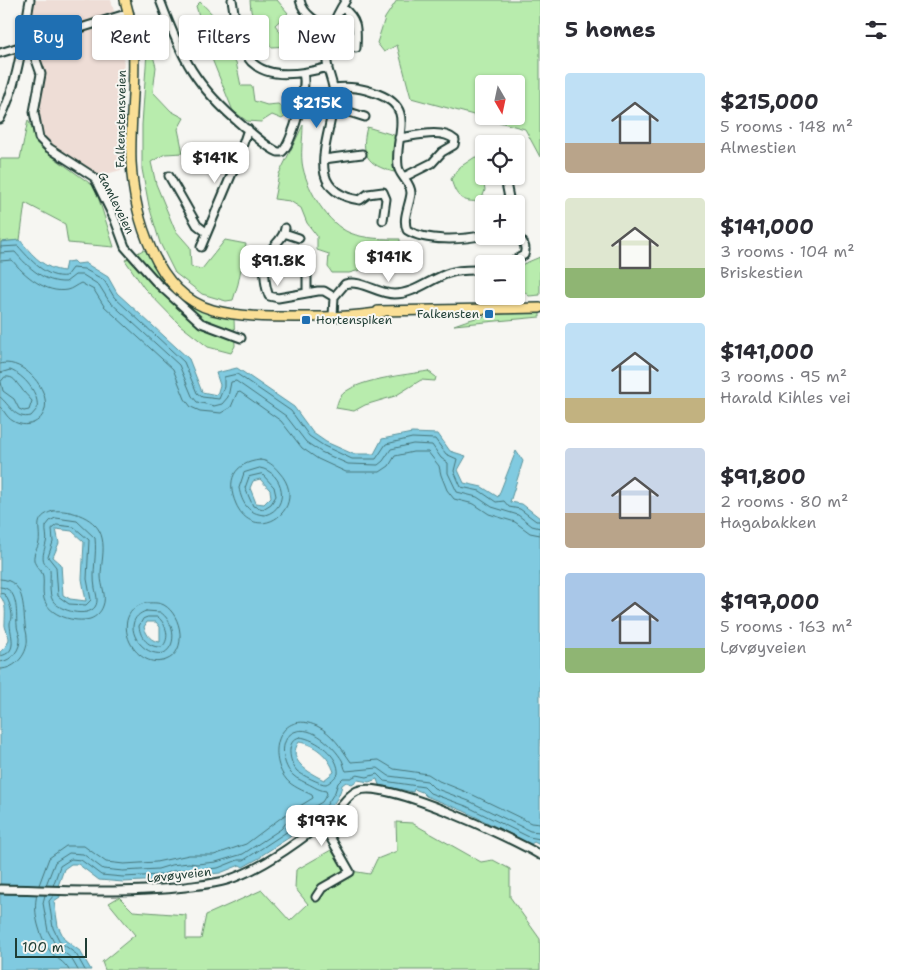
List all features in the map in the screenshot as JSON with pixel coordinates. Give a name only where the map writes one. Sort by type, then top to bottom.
[{"type":"main road","name":"Falkenstensveien","points":[[125,0],[129,13],[135,57],[132,162],[135,194],[149,245],[164,272],[182,293],[200,305],[212,310],[268,317],[540,308]]},
{"type":"street","points":[[27,15],[30,0]]},
{"type":"street","points":[[160,0],[180,50],[199,82],[218,104],[278,152],[284,151],[300,104],[305,83],[303,74]]},
{"type":"street","points":[[232,0],[243,50],[247,57],[263,70],[303,74],[328,67]]},
{"type":"street","points":[[300,0],[303,9],[309,15]]},
{"type":"street","points":[[338,15],[346,0]]},
{"type":"street","points":[[342,7],[352,15],[355,21],[356,48]]},
{"type":"street","points":[[82,27],[129,13]]},
{"type":"street","points":[[0,53],[15,48]]},
{"type":"street","points":[[0,119],[6,108],[18,60]]},
{"type":"street","name":"Gamleveien","points":[[35,60],[40,74],[34,112],[39,138],[49,148],[92,174],[115,220],[125,247],[157,284],[201,323],[241,338]]},
{"type":"street","points":[[329,60],[328,67],[333,88],[333,106],[325,144],[324,159],[327,180],[339,194],[360,200],[368,194],[383,192],[386,199],[383,220]]},
{"type":"street","points":[[333,88],[355,87],[394,102],[400,111],[398,165],[411,191],[405,223],[407,230],[435,237],[459,240],[475,237]]},
{"type":"street","points":[[333,106],[365,117]]},
{"type":"street","points":[[201,247],[236,165],[248,129]]},
{"type":"street","points":[[399,138],[430,134],[449,136],[455,142],[432,163],[404,177]]},
{"type":"street","points":[[324,159],[362,154]]},
{"type":"street","points":[[168,176],[197,225],[206,232]]},
{"type":"street","points":[[299,238],[285,231],[266,258],[268,294],[273,298],[278,298],[324,291],[334,297]]},
{"type":"street","points":[[307,260],[307,293]]},
{"type":"street","points":[[333,314],[334,297],[341,287],[349,283],[358,284],[381,293],[395,294],[409,292],[453,272],[475,271]]},
{"type":"street","name":"Løvøyveien","points":[[3,889],[148,890],[226,881],[272,858],[334,814],[351,794],[365,788],[454,813],[540,855]]},
{"type":"street","points":[[316,897],[322,888],[350,872],[329,835],[335,818],[334,814]]},
{"type":"shaded area","points":[[33,0],[111,0],[115,15],[92,15],[92,60],[124,60],[121,170],[99,176],[92,174],[43,143],[34,118],[41,74],[35,60],[82,60],[82,15],[30,15]]},
{"type":"green space","points":[[250,0],[277,0],[288,13],[279,15],[279,21],[275,25],[279,30],[279,47],[271,47],[269,43],[269,15],[252,15]]},
{"type":"green space","points":[[397,0],[540,0],[540,157],[525,129],[510,125],[525,125],[525,75],[475,75],[475,115],[411,98],[397,45],[384,52],[377,43],[385,18]]},
{"type":"green space","points":[[200,2],[213,15],[199,15],[196,6]]},
{"type":"green space","points":[[146,60],[154,60],[156,67],[153,92],[171,111],[184,118],[178,129],[183,153],[165,154],[151,162],[156,184],[175,230],[190,247],[191,267],[202,269],[225,240],[246,244],[233,300],[226,301],[202,294],[175,273],[160,243],[149,206],[142,169],[142,125]]},
{"type":"green space","points":[[212,60],[236,62],[241,86],[252,86],[254,101],[267,105],[278,104],[290,113],[282,119],[272,115],[261,122],[247,121],[233,111]]},
{"type":"green space","points":[[28,120],[42,149],[95,187],[114,247],[68,243],[65,224],[25,203],[20,240],[1,242],[0,259],[0,159],[20,159]]},
{"type":"green space","points":[[303,125],[303,168],[309,187],[320,206],[334,222],[350,233],[368,238],[400,239],[399,263],[369,255],[360,270],[349,273],[332,273],[328,267],[329,254],[317,250],[317,236],[307,223],[301,208],[290,201],[274,199],[279,174]]},
{"type":"green space","points":[[367,127],[397,136],[394,172],[377,166],[368,157],[364,144]]},
{"type":"green space","points":[[475,157],[475,185],[484,185],[485,190],[483,195],[475,195],[475,201],[464,200],[455,190],[451,179],[460,167]]},
{"type":"green space","points":[[143,250],[147,251],[179,296],[190,305],[234,319],[235,346],[231,353],[208,347],[180,325],[144,288],[125,260]]},
{"type":"green space","points":[[540,257],[540,295],[529,296],[525,293],[525,263]]},
{"type":"green space","points":[[540,312],[540,317],[454,325],[486,316]]},
{"type":"green space","points":[[428,371],[436,377],[435,381],[421,380],[395,396],[365,405],[354,411],[336,408],[340,397],[356,386],[381,379]]},
{"type":"green space","points":[[396,822],[412,823],[481,862],[493,860],[510,869],[510,897],[540,939],[540,970],[105,970],[102,962],[135,935],[109,903],[119,897],[133,911],[186,915],[186,939],[201,939],[206,915],[262,890],[290,921],[308,904],[295,888],[296,870],[331,850],[345,870],[370,874],[377,859],[397,851]]},
{"type":"water","points":[[20,240],[39,260],[57,270],[64,271],[66,262],[85,263],[108,277],[117,293],[189,359],[202,392],[217,395],[220,385],[216,373],[237,368],[294,407],[313,433],[326,442],[353,454],[374,454],[382,439],[412,433],[438,434],[450,451],[466,456],[458,470],[464,483],[482,487],[498,497],[516,451],[523,461],[510,502],[522,504],[540,518],[540,845],[534,842],[531,844],[414,789],[413,792],[379,785],[377,779],[369,782],[358,780],[352,784],[346,782],[342,785],[335,802],[323,814],[261,857],[243,867],[240,865],[220,873],[192,876],[191,874],[175,877],[174,875],[172,878],[166,877],[164,880],[123,882],[99,880],[78,864],[71,864],[64,869],[58,886],[60,897],[54,901],[58,926],[65,940],[80,951],[91,970],[0,970],[0,652],[7,645],[9,639],[5,625],[5,606],[0,596],[1,242]],"holes":[[[260,479],[270,490],[271,497],[264,504],[256,503],[250,488],[253,481]],[[56,529],[72,531],[84,542],[82,579],[86,601],[70,599],[63,595],[61,564],[53,557],[59,543]],[[147,622],[156,622],[160,627],[160,642],[150,638],[144,627]],[[299,742],[315,748],[329,761],[334,772],[324,780],[312,774],[297,760],[295,755]]]},
{"type":"place","name":"Falkensten","points":[[489,314]]},
{"type":"place","name":"Hortenspiken","points":[[306,320]]}]
